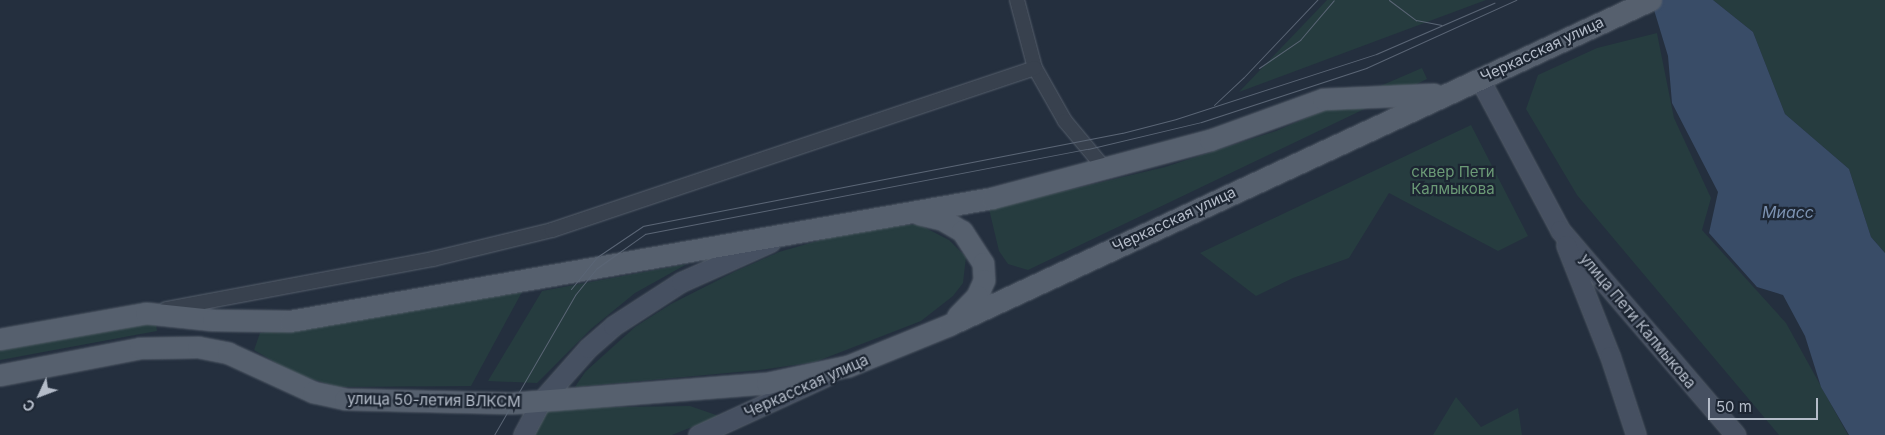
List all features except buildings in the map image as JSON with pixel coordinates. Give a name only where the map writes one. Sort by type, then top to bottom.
[{"type":"main road","name":"Черкасская улица","points":[[698,435],[848,366],[949,325],[1650,0]]},
{"type":"main road","name":"улица Пети Калмыкова","points":[[1479,78],[1560,230],[1610,356],[1636,435]]},
{"type":"main road","points":[[0,339],[146,313],[213,320],[290,321],[800,231],[916,214],[1105,169],[1210,140],[1323,99],[1446,94]]},
{"type":"main road","points":[[916,214],[941,219],[962,231],[983,263],[984,280],[977,296],[949,325]]},
{"type":"main road","name":"улица Пети Калмыкова","points":[[1560,230],[1736,435]]},
{"type":"main road","points":[[523,435],[541,401],[588,348],[636,309],[728,259],[800,231]]},
{"type":"main road","name":"улица 50-летия ВЛКСМ","points":[[0,375],[140,348],[198,347],[228,353],[313,392],[344,399],[541,401],[767,383],[848,366]]},
{"type":"street","points":[[1017,0],[1035,68],[1065,121],[1105,169]]},
{"type":"street","points":[[146,313],[433,259],[552,230],[1035,68]]},
{"type":"green space","points":[[1327,0],[1486,0],[1239,92]]},
{"type":"green space","points":[[1713,0],[1885,0],[1885,253],[1871,237],[1849,169],[1785,114],[1753,32]]},
{"type":"green space","points":[[1657,33],[1674,118],[1711,198],[1702,230],[1786,323],[1848,435],[1779,435],[1577,195],[1526,109],[1538,75],[1597,48]]},
{"type":"green space","points":[[1422,68],[1427,79],[1028,270],[1008,264],[999,251],[989,209],[1165,167],[1276,131]]},
{"type":"green space","name":"сквер Пети Калмыкова","points":[[1471,125],[1528,236],[1498,251],[1389,193],[1349,258],[1293,278],[1256,296],[1200,253]]},
{"type":"green space","points":[[918,224],[949,240],[966,257],[963,283],[953,296],[921,321],[815,362],[760,370],[575,387],[585,372],[635,327],[671,304],[736,271],[779,252],[855,230]]},
{"type":"green space","points":[[687,264],[635,293],[591,329],[537,383],[488,381],[542,291]]},
{"type":"green space","points":[[522,292],[471,386],[338,387],[295,374],[254,350],[260,333]]},
{"type":"green space","points":[[145,323],[156,324],[157,331],[0,360],[0,350]]},
{"type":"green space","points":[[1456,397],[1481,427],[1518,408],[1522,435],[1433,435]]},
{"type":"green space","points":[[690,406],[719,416],[672,435],[534,435],[548,408]]},
{"type":"water","name":"Миасс","points":[[1651,0],[1713,0],[1753,32],[1785,114],[1849,169],[1871,237],[1885,253],[1885,435],[1849,435],[1821,387],[1805,336],[1783,295],[1757,287],[1709,233],[1718,192],[1672,103],[1668,56]]},
{"type":"tram line","points":[[1214,105],[1243,78],[1317,0]]},
{"type":"tram line","points":[[1259,68],[1300,40],[1334,0]]},
{"type":"tram line","points":[[1389,0],[1416,20],[1442,25]]},
{"type":"tram line","points":[[494,435],[575,295],[597,268],[645,234],[1088,149],[1201,122],[1366,68],[1516,0]]},
{"type":"tram line","points":[[571,289],[597,257],[643,226],[1122,133],[1176,119],[1376,54],[1494,3]]}]
